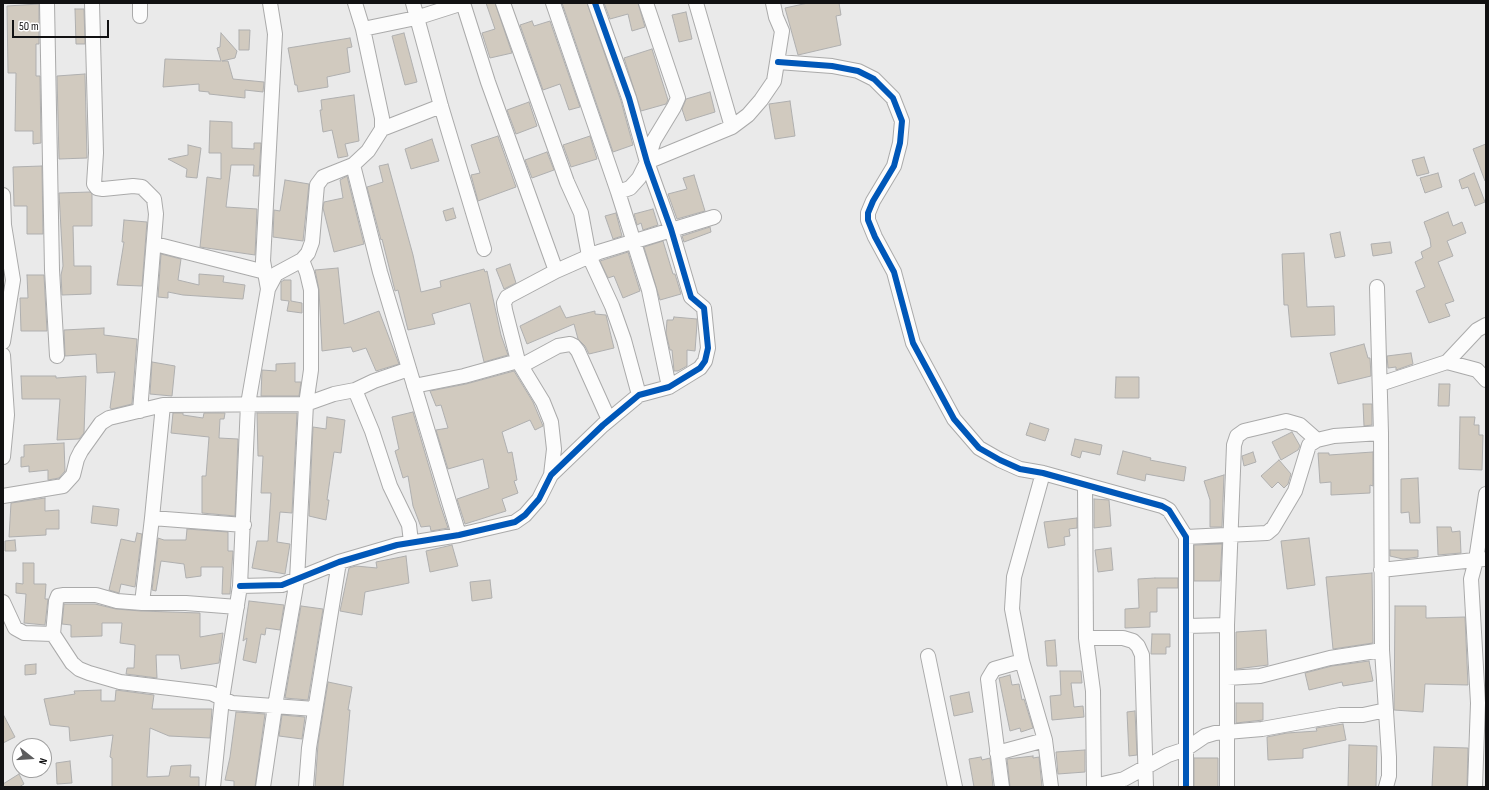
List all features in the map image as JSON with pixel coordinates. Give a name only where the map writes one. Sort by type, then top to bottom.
[{"type":"street","points":[[47,3],[52,270],[57,356]]},
{"type":"street","points":[[92,3],[96,153],[94,184],[97,188],[103,189],[133,186],[142,187],[154,199],[156,214],[155,244],[140,411]]},
{"type":"street","points":[[268,289],[263,261],[275,34],[270,3]]},
{"type":"street","points":[[214,787],[222,699],[240,586],[244,525],[248,404],[268,289],[276,274],[302,260],[308,253],[312,242],[317,185],[323,177],[353,165],[368,151],[382,129],[382,118],[363,29],[355,3]]},
{"type":"street","points":[[413,3],[441,106],[484,249]]},
{"type":"street","points":[[363,29],[416,18],[463,3],[488,82],[556,271]]},
{"type":"street","points":[[503,3],[567,182],[581,213],[589,256],[612,306],[624,340],[639,395]]},
{"type":"street","points":[[553,3],[618,192],[649,290],[669,387]]},
{"type":"street","points":[[240,586],[282,585],[297,580],[308,573],[397,544],[459,535],[515,522],[525,515],[539,499],[551,475],[609,420],[639,395],[669,387],[700,368],[705,362],[708,348],[704,308],[691,297],[629,98],[595,3]]},
{"type":"street","points":[[618,192],[630,188],[639,178],[648,162],[654,140],[678,98],[646,3]]},
{"type":"street","points":[[696,3],[732,127]]},
{"type":"street","points":[[648,162],[732,127],[748,115],[761,100],[774,82],[782,31],[776,17],[773,3]]},
{"type":"street","points":[[778,62],[832,66],[858,71],[874,79],[893,98],[902,121],[900,143],[894,166],[873,201],[868,213],[868,220],[873,233],[894,272],[913,344],[954,419],[979,448],[989,456],[1020,468],[1162,506],[1168,510],[1186,537],[1186,787]]},
{"type":"street","points":[[382,129],[441,106]]},
{"type":"street","points":[[353,165],[380,272],[459,535]]},
{"type":"street","points":[[3,195],[3,225],[13,280],[3,342]]},
{"type":"street","points":[[551,475],[554,449],[552,425],[543,402],[520,364],[505,310],[504,299],[556,271],[589,256],[633,240],[714,217]]},
{"type":"street","points":[[155,244],[265,272]]},
{"type":"street","points":[[264,787],[275,706],[297,580],[306,404],[311,370],[311,290],[302,260]]},
{"type":"street","points":[[1377,287],[1381,433],[1382,650],[1389,757],[1389,776],[1386,787]]},
{"type":"street","points":[[1380,384],[1447,362],[1477,330],[1486,325]]},
{"type":"street","points":[[414,386],[520,364],[558,346],[570,344],[578,351],[609,420]]},
{"type":"street","points":[[3,355],[7,415],[3,457]]},
{"type":"street","points":[[1447,362],[1477,370],[1486,380]]},
{"type":"street","points":[[3,496],[63,486],[73,475],[77,459],[101,423],[109,418],[163,405],[306,404],[334,394],[355,390],[374,381],[409,369]]},
{"type":"street","points":[[355,390],[372,431],[390,486],[408,525],[411,542]]},
{"type":"street","points":[[142,603],[163,405]]},
{"type":"street","points":[[1227,787],[1227,625],[1234,446],[1237,436],[1244,431],[1286,421],[1300,425],[1317,440]]},
{"type":"street","points":[[1186,537],[1267,533],[1273,528],[1298,483],[1305,456],[1310,445],[1317,440],[1354,434],[1381,433]]},
{"type":"street","points":[[1043,473],[1014,577],[1012,609],[1022,661],[1046,740],[1051,787]]},
{"type":"street","points":[[1085,485],[1086,638],[1093,691],[1094,786],[1124,779],[1168,755],[1186,750],[1206,736],[1228,731],[1256,730],[1340,715],[1363,715],[1386,710]]},
{"type":"street","points":[[1475,787],[1478,703],[1471,579],[1481,560],[1486,494]]},
{"type":"street","points":[[152,518],[244,525]]},
{"type":"street","points":[[1382,570],[1481,560]]},
{"type":"street","points":[[306,787],[309,748],[339,562]]},
{"type":"street","points":[[237,607],[186,603],[142,603],[117,601],[96,595],[64,595],[58,596],[56,601],[53,634],[72,663],[79,669],[120,682],[211,693],[232,703],[315,709]]},
{"type":"street","points":[[3,602],[15,628],[24,633],[53,634]]},
{"type":"street","points":[[1186,626],[1227,625]]},
{"type":"street","points":[[1086,638],[1123,638],[1133,641],[1138,646],[1142,655],[1146,787]]},
{"type":"street","points":[[1227,678],[1260,676],[1330,658],[1382,650]]},
{"type":"street","points":[[928,656],[955,787]]},
{"type":"street","points":[[1002,787],[996,753],[988,679],[994,669],[1022,661]]},
{"type":"street","points":[[996,753],[1046,740]]},
{"type":"building","points":[[486,3],[495,3],[512,53],[490,58],[482,33],[495,29]]},
{"type":"building","points":[[562,3],[587,3],[621,101],[633,145],[613,152]]},
{"type":"building","points":[[604,3],[638,3],[645,27],[632,31],[628,14],[610,19]]},
{"type":"building","points":[[808,3],[839,3],[841,15],[836,16],[841,45],[798,55],[785,8]]},
{"type":"building","points":[[39,4],[39,44],[36,44],[36,76],[40,76],[41,143],[33,144],[33,131],[15,131],[16,73],[8,73],[7,6]]},
{"type":"building","points":[[75,9],[84,9],[85,44],[76,44]]},
{"type":"building","points":[[686,12],[692,39],[679,42],[672,15]]},
{"type":"building","points":[[532,21],[534,26],[550,21],[580,107],[569,110],[560,84],[543,90],[520,25]]},
{"type":"building","points":[[239,30],[250,30],[249,50],[239,50]]},
{"type":"building","points":[[221,33],[237,51],[235,58],[222,61],[228,61],[233,79],[264,82],[263,92],[245,90],[245,98],[209,94],[209,92],[199,91],[199,84],[163,87],[165,59],[221,61],[217,48],[220,47]]},
{"type":"building","points":[[404,33],[417,82],[405,85],[392,36]]},
{"type":"building","points":[[350,38],[352,47],[347,48],[350,72],[327,77],[328,87],[298,92],[297,85],[295,85],[288,48]]},
{"type":"building","points":[[652,49],[668,100],[666,104],[641,111],[624,58]]},
{"type":"building","points":[[85,74],[87,158],[59,159],[57,76]]},
{"type":"building","points":[[710,92],[715,112],[686,121],[682,109],[686,99]]},
{"type":"building","points":[[354,95],[359,141],[345,144],[348,156],[338,158],[332,130],[323,132],[320,110],[322,110],[321,100]]},
{"type":"building","points":[[790,101],[795,136],[775,139],[769,104]]},
{"type":"building","points":[[529,102],[537,126],[516,134],[507,110]]},
{"type":"building","points":[[210,121],[232,122],[232,148],[254,149],[254,143],[261,143],[259,176],[253,176],[254,165],[231,165],[226,207],[257,209],[255,255],[200,247],[207,177],[221,179],[221,153],[209,153]]},
{"type":"building","points":[[498,136],[516,187],[478,201],[471,175],[480,173],[471,145]]},
{"type":"building","points":[[590,136],[597,159],[571,167],[563,145]]},
{"type":"building","points":[[432,139],[439,161],[411,169],[405,149]]},
{"type":"building","points":[[1486,144],[1486,181],[1485,181],[1473,149]]},
{"type":"building","points":[[188,145],[201,148],[197,178],[186,177],[187,169],[168,159],[188,155]]},
{"type":"building","points":[[547,152],[554,170],[532,178],[525,160]]},
{"type":"building","points":[[1424,157],[1429,173],[1417,176],[1412,160]]},
{"type":"building","points":[[388,164],[413,255],[421,292],[441,287],[440,281],[484,269],[485,272],[487,271],[501,335],[508,355],[484,362],[470,303],[432,314],[435,324],[408,330],[398,290],[395,291],[367,187],[383,182],[379,166]]},
{"type":"building","points":[[42,166],[43,234],[27,234],[27,206],[14,206],[13,167]]},
{"type":"building","points":[[1438,173],[1442,187],[1425,193],[1420,178]]},
{"type":"building","points":[[1474,173],[1485,202],[1475,206],[1468,187],[1462,189],[1459,180]]},
{"type":"building","points":[[694,175],[705,211],[677,219],[668,194],[687,189],[683,178]]},
{"type":"building","points":[[347,176],[364,244],[334,252],[323,208],[324,202],[343,198],[340,180]]},
{"type":"building","points":[[285,180],[309,184],[303,241],[273,237],[274,210],[280,211]]},
{"type":"building","points":[[90,192],[92,194],[92,226],[73,226],[74,266],[91,266],[91,294],[62,295],[61,275],[63,266],[59,193]]},
{"type":"building","points":[[453,208],[456,218],[446,221],[443,211]]},
{"type":"building","points":[[653,209],[658,225],[643,230],[641,223],[637,225],[634,214]]},
{"type":"building","points":[[1448,212],[1453,226],[1462,222],[1466,233],[1447,241],[1453,256],[1438,262],[1454,301],[1445,304],[1450,316],[1429,323],[1416,291],[1425,287],[1415,262],[1423,258],[1421,252],[1431,247],[1424,222]]},
{"type":"building","points":[[616,213],[622,236],[613,239],[605,216]]},
{"type":"building","points":[[124,220],[147,222],[142,286],[117,285],[124,242],[122,242]]},
{"type":"building","points":[[710,227],[711,232],[684,242],[682,236]]},
{"type":"building","points":[[1340,232],[1345,256],[1335,258],[1330,234]]},
{"type":"building","points":[[663,241],[681,294],[660,300],[644,247]]},
{"type":"building","points":[[1390,242],[1392,253],[1373,256],[1371,244]]},
{"type":"building","points":[[628,252],[640,291],[623,298],[614,276],[608,278],[600,261]]},
{"type":"building","points":[[1304,253],[1307,307],[1334,306],[1335,335],[1291,337],[1288,305],[1284,305],[1282,254]]},
{"type":"building","points":[[161,254],[181,259],[178,280],[199,285],[199,274],[224,276],[223,282],[245,285],[243,299],[183,295],[168,292],[168,298],[158,297]]},
{"type":"building","points":[[510,264],[516,283],[504,289],[496,269]]},
{"type":"building","points":[[338,268],[344,324],[379,311],[399,364],[376,371],[366,348],[353,352],[351,347],[322,351],[319,290],[315,270]]},
{"type":"building","points":[[27,275],[44,275],[47,331],[21,331],[20,298],[28,298]]},
{"type":"building","points":[[284,280],[291,280],[291,301],[302,303],[302,313],[287,311],[289,301],[281,300],[281,282]]},
{"type":"building","points":[[560,306],[566,318],[595,311],[595,314],[606,315],[614,348],[589,354],[585,346],[578,339],[574,324],[527,344],[520,326]]},
{"type":"building","points":[[674,317],[697,319],[695,351],[687,350],[687,366],[678,371],[674,371],[672,350],[670,350],[666,333],[667,320],[673,320]]},
{"type":"building","points":[[104,328],[104,335],[137,339],[132,404],[112,409],[110,408],[115,372],[97,373],[96,354],[65,356],[64,330]]},
{"type":"building","points":[[1364,344],[1368,358],[1370,358],[1371,376],[1338,384],[1330,353]]},
{"type":"building","points":[[1411,353],[1413,364],[1396,370],[1396,367],[1388,368],[1387,356]]},
{"type":"building","points":[[152,362],[175,366],[172,396],[150,394]]},
{"type":"building","points":[[295,363],[295,382],[301,382],[299,396],[261,396],[262,370],[276,371],[276,364]]},
{"type":"building","points":[[514,371],[533,402],[543,426],[535,430],[530,420],[502,432],[508,453],[512,452],[517,480],[514,481],[518,493],[502,499],[506,511],[465,524],[457,499],[489,488],[483,459],[448,469],[436,430],[448,428],[441,405],[436,406],[430,391],[466,384]]},
{"type":"building","points":[[21,376],[56,376],[56,378],[86,376],[84,433],[79,439],[57,440],[60,399],[22,399]]},
{"type":"building","points":[[1116,377],[1139,377],[1139,398],[1115,398]]},
{"type":"building","points":[[1439,384],[1450,384],[1449,406],[1438,406]]},
{"type":"building","points":[[1363,404],[1372,404],[1372,425],[1364,426]]},
{"type":"building","points":[[413,412],[448,528],[431,531],[430,526],[421,527],[413,506],[408,476],[403,478],[395,451],[399,449],[392,417]]},
{"type":"building","points":[[173,413],[183,413],[183,415],[203,418],[204,413],[225,413],[224,419],[220,419],[219,438],[238,439],[235,516],[202,513],[202,476],[206,476],[209,437],[171,433]]},
{"type":"building","points":[[257,413],[297,413],[292,513],[280,512],[277,542],[290,544],[285,574],[252,568],[257,541],[268,541],[271,493],[261,493],[263,456],[258,456]]},
{"type":"building","points":[[327,417],[345,420],[341,453],[334,452],[327,500],[329,500],[326,520],[309,516],[313,427],[326,429]]},
{"type":"building","points":[[1460,417],[1475,417],[1474,425],[1479,425],[1479,435],[1483,435],[1482,470],[1459,469]]},
{"type":"building","points":[[1030,423],[1049,429],[1045,441],[1026,435]]},
{"type":"building","points":[[1292,432],[1300,446],[1298,450],[1281,460],[1272,442]]},
{"type":"building","points":[[1075,439],[1102,445],[1100,455],[1082,451],[1080,458],[1071,455]]},
{"type":"building","points":[[64,443],[65,471],[59,478],[48,480],[48,470],[29,472],[29,466],[21,467],[21,457],[24,457],[24,445]]},
{"type":"building","points":[[1123,451],[1151,458],[1150,460],[1186,467],[1184,481],[1146,474],[1145,481],[1117,474]]},
{"type":"building","points":[[1253,452],[1256,462],[1244,466],[1242,456]]},
{"type":"building","points":[[1373,452],[1373,486],[1370,485],[1370,493],[1331,495],[1331,482],[1320,483],[1318,453],[1329,453],[1329,455]]},
{"type":"building","points":[[1279,460],[1291,474],[1288,484],[1284,488],[1278,482],[1272,488],[1261,476]]},
{"type":"building","points":[[1224,475],[1222,527],[1210,527],[1210,500],[1204,481]]},
{"type":"building","points":[[1418,478],[1420,523],[1410,523],[1409,512],[1401,513],[1401,479]]},
{"type":"building","points":[[45,498],[45,511],[59,510],[59,529],[46,529],[46,535],[9,537],[11,503]]},
{"type":"building","points":[[1094,499],[1109,500],[1111,526],[1094,528]]},
{"type":"building","points":[[93,506],[119,509],[117,526],[91,523]]},
{"type":"building","points":[[1077,518],[1077,528],[1069,529],[1070,536],[1064,537],[1065,545],[1048,548],[1044,522]]},
{"type":"building","points":[[1437,527],[1451,527],[1452,532],[1460,531],[1461,553],[1438,555]]},
{"type":"building","points":[[187,529],[228,532],[228,551],[233,551],[230,594],[222,594],[223,567],[201,567],[201,576],[186,578],[184,564],[161,561],[156,591],[152,590],[158,538],[164,540],[186,540]]},
{"type":"building","points":[[137,533],[142,534],[135,587],[121,584],[119,593],[109,590],[121,539],[135,542]]},
{"type":"building","points":[[1309,538],[1315,585],[1287,589],[1281,541]]},
{"type":"building","points":[[15,540],[16,551],[5,551],[5,541]]},
{"type":"building","points":[[1222,544],[1220,581],[1194,581],[1194,545]]},
{"type":"building","points":[[452,545],[458,566],[430,572],[426,551]]},
{"type":"building","points":[[1111,548],[1113,570],[1098,572],[1095,550]]},
{"type":"building","points":[[1390,550],[1418,550],[1418,557],[1403,559],[1390,556]]},
{"type":"building","points":[[406,556],[409,583],[365,592],[362,615],[340,611],[349,568],[356,566],[377,568],[376,562]]},
{"type":"building","points":[[23,563],[34,563],[34,584],[46,584],[45,599],[48,599],[45,625],[24,623],[26,594],[16,593],[16,583],[23,584]]},
{"type":"building","points":[[1372,573],[1373,643],[1333,649],[1326,577]]},
{"type":"building","points":[[1178,578],[1178,588],[1157,588],[1157,612],[1150,612],[1150,627],[1125,628],[1125,609],[1139,608],[1138,579]]},
{"type":"building","points":[[490,580],[492,598],[472,601],[470,582]]},
{"type":"building","points":[[249,601],[284,605],[280,630],[266,628],[265,635],[261,634],[256,663],[243,660],[247,638],[243,641]]},
{"type":"building","points":[[64,604],[95,604],[116,609],[200,613],[200,637],[223,633],[219,663],[181,669],[179,655],[156,655],[157,678],[126,674],[127,668],[134,668],[135,645],[120,643],[122,623],[102,623],[102,636],[71,637],[71,625],[62,624]]},
{"type":"building","points":[[301,606],[323,609],[308,700],[285,698]]},
{"type":"building","points":[[1395,606],[1426,606],[1426,618],[1465,617],[1468,685],[1425,684],[1423,712],[1394,710]]},
{"type":"building","points":[[1266,630],[1268,665],[1236,669],[1236,632]]},
{"type":"building","points":[[1152,634],[1170,634],[1170,647],[1166,647],[1166,654],[1151,654]]},
{"type":"building","points":[[1055,640],[1057,666],[1047,666],[1045,641]]},
{"type":"building","points":[[1369,661],[1373,681],[1343,686],[1342,682],[1309,690],[1305,673],[1332,666]]},
{"type":"building","points":[[36,664],[36,674],[25,675],[25,665]]},
{"type":"building","points":[[1060,671],[1081,671],[1082,683],[1071,683],[1074,707],[1083,706],[1084,717],[1052,720],[1050,696],[1061,695]]},
{"type":"building","points":[[1010,675],[1012,685],[1019,684],[1022,700],[1024,699],[1033,728],[1021,732],[1020,728],[1010,731],[999,678]]},
{"type":"building","points":[[328,682],[352,687],[348,710],[350,710],[343,787],[315,787],[318,744]]},
{"type":"building","points":[[101,690],[101,701],[115,701],[116,690],[154,695],[152,709],[212,709],[210,738],[169,736],[150,728],[147,777],[169,776],[171,766],[191,765],[190,777],[199,777],[199,787],[112,787],[112,758],[110,757],[113,735],[70,741],[69,727],[50,725],[44,699],[75,694],[74,691]]},
{"type":"building","points":[[969,692],[973,712],[954,716],[950,696]]},
{"type":"building","points":[[1236,703],[1263,703],[1263,720],[1236,723]]},
{"type":"building","points":[[1135,711],[1137,755],[1129,756],[1127,712]]},
{"type":"building","points":[[236,712],[265,714],[255,787],[234,787],[234,781],[225,780],[230,757]]},
{"type":"building","points":[[3,714],[15,737],[3,743]]},
{"type":"building","points":[[282,715],[305,717],[302,739],[279,736]]},
{"type":"building","points":[[1343,724],[1346,740],[1303,749],[1303,758],[1268,760],[1267,737],[1287,733],[1317,731],[1316,728]]},
{"type":"building","points":[[1349,745],[1377,746],[1376,787],[1348,787]]},
{"type":"building","points":[[1434,747],[1468,748],[1467,787],[1432,787]]},
{"type":"building","points":[[1085,750],[1085,772],[1058,774],[1056,752]]},
{"type":"building","points":[[1033,756],[1033,758],[1039,757],[1042,787],[1010,787],[1007,759]]},
{"type":"building","points":[[981,757],[982,760],[990,758],[993,787],[974,787],[969,759]]},
{"type":"building","points":[[1194,758],[1218,758],[1218,787],[1194,787]]},
{"type":"building","points":[[70,761],[72,783],[57,784],[56,763]]},
{"type":"building","points":[[13,778],[21,778],[24,784],[19,787],[3,787],[3,784]]},
{"type":"cycle path","points":[[240,586],[282,585],[339,562],[397,545],[459,535],[515,522],[525,515],[539,499],[551,475],[603,425],[639,395],[669,387],[700,368],[705,361],[708,348],[704,308],[691,297],[671,229],[647,162],[629,98],[595,3]]},
{"type":"cycle path","points":[[778,62],[832,66],[858,71],[874,79],[893,98],[902,121],[900,143],[894,166],[873,201],[868,213],[868,220],[875,237],[894,272],[913,343],[954,419],[979,448],[1020,469],[1043,473],[1162,506],[1169,510],[1186,537],[1186,787]]}]
